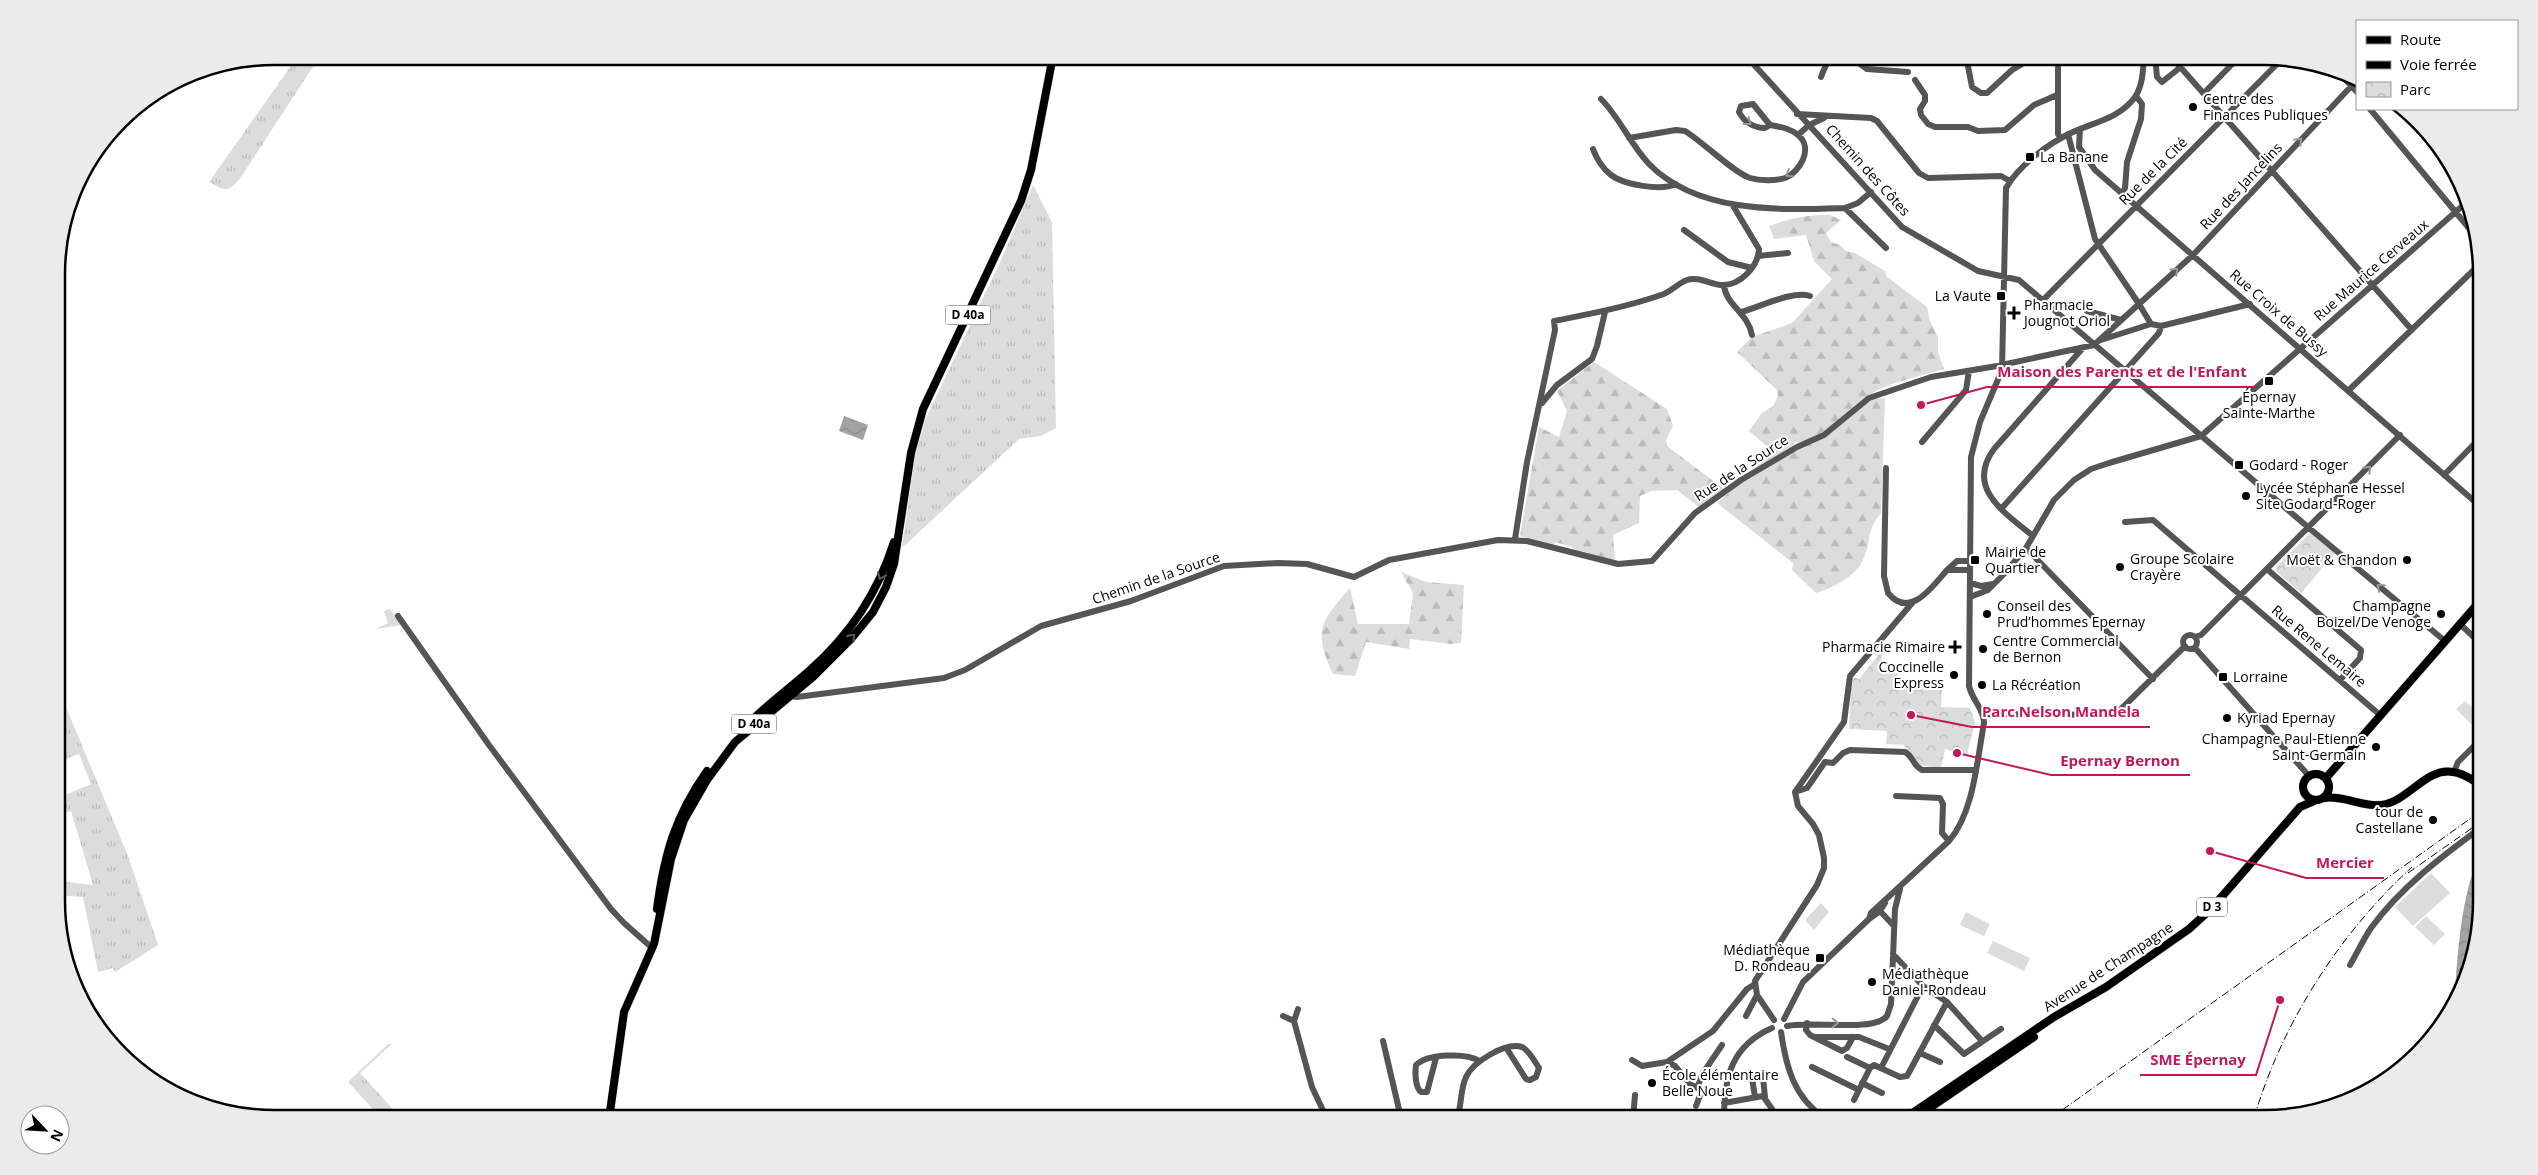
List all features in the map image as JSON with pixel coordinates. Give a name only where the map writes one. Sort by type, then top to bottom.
[{"type":"main road","name":"D 40a","points":[[610,1110],[623,1018],[658,931],[674,846],[693,803],[735,742],[851,639],[873,612],[892,570],[911,453],[923,409],[1009,232],[1027,186],[1051,65]]},
{"type":"main road","points":[[2326,778],[2473,609]]},
{"type":"main road","name":"D 40a","points":[[646,962],[666,855],[685,806],[708,770],[734,738],[788,694]]},
{"type":"main road","points":[[2303,792],[2314,801],[2337,797],[2365,805],[2387,804],[2405,796],[2431,776],[2441,772],[2454,772],[2473,781]]},
{"type":"main road","points":[[2300,807],[2303,785],[2309,776],[2318,774],[2326,778],[2337,797]]},
{"type":"main road","points":[[2324,798],[2330,787]]},
{"type":"main road","name":"Avenue de Champagne","points":[[1917,1110],[2054,1018],[2106,987],[2201,919],[2300,807],[2314,801]]},
{"type":"main road","name":"D 3","points":[[1927,1110],[2106,987]]},
{"type":"street","name":"Chemin des Côtes","points":[[1754,65],[1902,227],[1978,271],[2019,280],[2309,528],[2445,641]]},
{"type":"street","points":[[1821,77],[1825,65]]},
{"type":"street","points":[[1861,65],[1867,69],[1908,72]]},
{"type":"street","points":[[1968,65],[1972,87],[1981,93],[1987,93],[2012,70],[2021,65]]},
{"type":"street","points":[[2058,65],[2058,134],[2061,138]]},
{"type":"street","points":[[1784,1019],[1803,982],[1949,841],[1959,828],[1967,808],[1984,714],[1972,697],[1969,686],[1971,457],[1980,422],[2001,375],[2004,196],[2010,181],[2061,138],[2114,117],[2136,96],[2143,76],[2144,65]]},
{"type":"street","points":[[2156,65],[2157,77],[2162,82],[2180,66],[2412,330]]},
{"type":"street","points":[[2204,93],[2231,65]]},
{"type":"street","name":"Rue de la Cité","points":[[2043,300],[2275,65]]},
{"type":"street","points":[[1915,80],[1925,95],[1921,115],[1928,124],[1935,126],[1968,127],[1978,130],[2006,130],[2034,105],[2058,95]]},
{"type":"street","points":[[2352,86],[2356,91]]},
{"type":"street","name":"Rue des Jancelins","points":[[2094,345],[2193,255],[2352,86]]},
{"type":"street","points":[[2122,194],[2125,188],[2127,162],[2141,119],[2142,104],[2136,96]]},
{"type":"street","points":[[1601,99],[1650,164],[1676,184],[1712,199],[1732,204],[1768,207],[1845,208],[1858,203],[1871,192]]},
{"type":"street","points":[[1630,138],[1676,130],[1685,131],[1750,178],[1769,180],[1791,175],[1803,160],[1805,146],[1798,135],[1790,129],[1770,125],[1753,104],[1742,106],[1739,112],[1741,116],[1754,126],[1765,128],[1770,125]]},
{"type":"street","points":[[2371,110],[2468,227]]},
{"type":"street","points":[[1797,114],[1866,117],[1877,122],[1924,176],[1933,178],[2001,176],[2010,181]]},
{"type":"street","points":[[1798,135],[1808,124],[1812,114]]},
{"type":"street","points":[[1808,124],[1832,115]]},
{"type":"street","points":[[1819,135],[1818,128],[1824,118]]},
{"type":"street","name":"Rue Croix de Bussy","points":[[2080,129],[2078,143],[2095,170],[2473,500]]},
{"type":"street","points":[[2068,134],[2098,244],[2152,324]]},
{"type":"street","points":[[1593,149],[1606,169],[1614,177],[1656,188],[1676,184]]},
{"type":"street","points":[[1515,540],[1555,330],[1554,321],[1604,312],[1663,295],[1687,280],[1695,279],[1724,285],[1740,279],[1752,268],[1758,256],[1757,242],[1732,204]]},
{"type":"street","name":"Rue Maurice Cerveaux","points":[[2201,436],[2462,207]]},
{"type":"street","points":[[1845,208],[1849,214],[1886,248]]},
{"type":"street","points":[[1684,230],[1728,262],[1752,268]]},
{"type":"street","points":[[1758,256],[1788,253]]},
{"type":"street","points":[[2349,390],[2473,271]]},
{"type":"street","points":[[1724,285],[1726,296],[1741,312],[1749,325],[1752,335]]},
{"type":"street","points":[[1741,312],[1763,307],[1784,298],[1803,295],[1810,296]]},
{"type":"street","points":[[2100,340],[2152,324],[2161,326],[2250,304]]},
{"type":"street","points":[[2087,311],[2122,320]]},
{"type":"street","points":[[1540,406],[1558,386],[1592,360],[1604,312]]},
{"type":"street","points":[[2001,509],[2159,333],[2161,326]]},
{"type":"street","name":"Rue de la Source","points":[[1350,577],[1398,558],[1484,542],[1515,540],[1618,564],[1652,561],[1694,514],[1749,475],[1797,447],[1824,436],[1869,398],[1931,377],[2002,365],[2094,345]]},
{"type":"street","points":[[2033,536],[2001,509],[1984,484],[1984,470],[1987,458],[2082,349]]},
{"type":"street","points":[[1922,442],[1966,390],[1969,371]]},
{"type":"street","points":[[2195,648],[2188,649],[2185,646],[2183,642],[2187,636],[2195,637],[2202,635],[2400,435]]},
{"type":"street","points":[[1970,597],[1982,593],[1993,584],[2026,548],[2054,500],[2081,475],[2109,463],[2201,436]]},
{"type":"street","points":[[2444,475],[2473,445]]},
{"type":"street","points":[[1886,468],[1885,586],[1896,600],[1914,602]]},
{"type":"street","name":"Rue Rene Lemaire","points":[[2125,522],[2153,520],[2380,715]]},
{"type":"street","points":[[2026,548],[2153,679]]},
{"type":"street","points":[[1632,1060],[1642,1066],[1667,1062],[1713,1031],[1747,990],[1755,984],[1817,885],[1824,868],[1819,835],[1813,824],[1798,806],[1795,792],[1844,722],[1850,676],[1914,602],[1922,597],[1947,570],[1957,562],[1970,560]]},
{"type":"street","name":"Chemin de la Source","points":[[788,694],[897,686],[944,678],[965,670],[1030,630],[1054,621],[1088,614],[1131,601],[1224,566],[1278,563],[1307,564],[1350,577]]},
{"type":"street","points":[[1947,570],[1970,570]]},
{"type":"street","points":[[2268,570],[2361,650],[2360,658],[2340,680]]},
{"type":"street","points":[[1970,582],[1981,586],[1993,584]]},
{"type":"street","points":[[398,616],[489,745],[610,908],[650,946]]},
{"type":"street","points":[[2460,624],[2473,636]]},
{"type":"street","points":[[2195,637],[2197,641],[2195,648]]},
{"type":"street","points":[[1984,714],[2115,715],[2185,646]]},
{"type":"street","points":[[2195,648],[2309,776]]},
{"type":"street","points":[[2454,772],[2458,762],[2473,747]]},
{"type":"street","points":[[1795,792],[1807,788],[1824,762],[1834,763],[1843,753],[1850,750],[1905,752],[1909,754],[1917,768],[1922,770],[1974,770]]},
{"type":"street","points":[[1896,796],[1940,798],[1943,804],[1942,833],[1949,841]]},
{"type":"street","points":[[2350,965],[2371,928],[2396,900],[2436,860],[2473,833]]},
{"type":"street","points":[[1781,1032],[1787,1026],[1807,1023],[1865,1024],[1877,1023],[1885,1019],[1890,1008],[1895,908],[1900,888]]},
{"type":"street","points":[[1885,902],[1895,908]]},
{"type":"street","points":[[1878,909],[1894,926]]},
{"type":"street","points":[[1893,954],[1923,986],[1947,1002],[1982,1041]]},
{"type":"street","points":[[1755,984],[1757,995],[1774,1020]]},
{"type":"street","points":[[1881,1068],[1889,1049],[1893,1046],[1923,986]]},
{"type":"street","points":[[1746,1016],[1757,995]]},
{"type":"street","points":[[1854,1100],[1873,1065],[1900,1077],[1907,1076],[1947,1002]]},
{"type":"street","points":[[1298,1009],[1294,1021],[1312,1087],[1323,1110]]},
{"type":"street","points":[[1283,1016],[1294,1021]]},
{"type":"street","points":[[1724,1110],[1724,1093],[1728,1074],[1740,1052],[1755,1038],[1772,1028],[1774,1020],[1778,1017],[1784,1019],[1787,1026]]},
{"type":"street","points":[[1807,1023],[1806,1030],[1814,1037],[1842,1051],[1848,1048],[1853,1037]]},
{"type":"street","points":[[1934,1025],[1964,1054],[2001,1029]]},
{"type":"street","points":[[1772,1028],[1781,1032]]},
{"type":"street","points":[[1781,1032],[1786,1064],[1796,1088],[1808,1105],[1815,1110]]},
{"type":"street","points":[[1814,1037],[1861,1037],[1889,1049]]},
{"type":"street","points":[[1383,1041],[1399,1110]]},
{"type":"street","points":[[1696,1106],[1703,1073],[1722,1046]]},
{"type":"street","points":[[1459,1110],[1465,1080],[1469,1072],[1480,1061],[1495,1052],[1507,1049],[1521,1047],[1528,1051],[1539,1068],[1534,1080],[1526,1079],[1507,1049]]},
{"type":"street","points":[[1920,1053],[1940,1062]]},
{"type":"street","points":[[1436,1058],[1430,1088],[1427,1092],[1421,1092],[1418,1089],[1416,1065],[1420,1061],[1436,1058],[1458,1055],[1480,1061]]},
{"type":"street","points":[[1847,1057],[1870,1068]]},
{"type":"street","points":[[1667,1062],[1675,1066],[1688,1083],[1714,1094],[1724,1093]]},
{"type":"street","points":[[1812,1067],[1882,1093]]},
{"type":"street","points":[[1755,1097],[1752,1078],[1760,1076],[1763,1078],[1765,1097],[1772,1110]]},
{"type":"street","points":[[1634,1110],[1635,1095]]},
{"type":"street","points":[[1724,1103],[1765,1097]]},
{"type":"green space","points":[[292,65],[314,65],[241,177],[233,186],[223,189],[209,182]]},
{"type":"green space","points":[[1033,185],[1052,222],[1056,428],[1041,436],[1019,439],[902,548],[915,456],[925,420],[1001,260]]},
{"type":"green space","points":[[1830,215],[1841,220],[1826,233],[1831,242],[1840,245],[1846,251],[1855,253],[1885,271],[1886,276],[1927,307],[1930,321],[1938,337],[1938,352],[1944,369],[1899,382],[1874,392],[1827,429],[1806,440],[1794,443],[1794,445],[1755,468],[1774,452],[1749,431],[1762,413],[1773,406],[1778,396],[1777,390],[1737,352],[1752,337],[1792,323],[1832,279],[1814,261],[1806,235],[1774,239],[1769,226],[1799,218]]},
{"type":"green space","points":[[1594,362],[1667,409],[1673,426],[1666,440],[1667,446],[1724,489],[1699,507],[1677,490],[1651,491],[1640,496],[1639,523],[1613,535],[1615,560],[1572,551],[1573,547],[1555,542],[1554,545],[1520,536],[1539,427],[1559,437],[1567,411],[1557,391]]},
{"type":"green space","points":[[1885,398],[1881,513],[1871,531],[1863,560],[1855,572],[1843,581],[1816,593],[1792,570],[1793,563],[1717,503],[1742,481],[1804,446],[1871,399]]},
{"type":"green space","points":[[2310,533],[2335,553],[2301,593],[2277,572],[2276,567]]},
{"type":"green space","points":[[1401,572],[1426,582],[1464,585],[1461,643],[1451,644],[1410,639],[1409,649],[1366,642],[1355,676],[1333,674],[1323,647],[1322,637],[1326,619],[1332,610],[1350,588],[1358,624],[1409,624],[1413,593]]},
{"type":"green space","points":[[390,609],[402,625],[376,629],[388,623],[384,611]]},
{"type":"green space","points":[[1881,652],[1883,674],[1898,673],[1898,688],[1942,690],[1941,707],[1970,708],[1975,722],[1967,755],[1945,749],[1941,768],[1918,765],[1904,745],[1886,744],[1887,731],[1849,729],[1851,689],[1854,677],[1859,679]]},
{"type":"green space","points":[[2465,701],[2473,708],[2473,726],[2456,709]]},
{"type":"green space","points":[[65,705],[128,856],[158,945],[115,972],[113,968],[98,972],[83,897],[65,896],[65,882],[93,885],[71,811],[65,812],[65,795],[91,784],[79,754],[65,759]]},
{"type":"green space","points":[[2431,873],[2450,893],[2413,926],[2395,907]]},
{"type":"green space","points":[[1821,903],[1829,912],[1814,930],[1805,920]]},
{"type":"green space","points":[[1966,912],[1990,924],[1984,936],[1960,925]]},
{"type":"green space","points":[[2426,916],[2445,934],[2434,945],[2415,927]]},
{"type":"green space","points":[[1993,941],[2030,958],[2024,971],[1987,953]]},
{"type":"green space","points":[[388,1044],[392,1044],[360,1073],[394,1110],[374,1110],[348,1082]]},
{"type":"water","points":[[844,416],[868,425],[863,440],[839,431]]},
{"type":"water","points":[[2473,873],[2473,915],[2469,942],[2456,984],[2461,925]]},
{"type":"railway","points":[[2062,1110],[2473,817]]},
{"type":"railway","points":[[2408,873],[2473,827]]},
{"type":"railway","points":[[2257,1110],[2280,1048],[2316,982],[2360,921],[2412,867]]},
{"type":"place","name":"Centre des Finances Publiques","points":[[2193,107]]},
{"type":"place","name":"La Banane","points":[[2030,157]]},
{"type":"place","name":"La Vaute","points":[[2001,296]]},
{"type":"place","name":"Pharmacie Jougnot Oriol","points":[[2014,313]]},
{"type":"place","name":"Épernay Sainte-Marthe","points":[[2269,381]]},
{"type":"place","name":"Maison des Parents et de l'Enfant","points":[[1921,405]]},
{"type":"place","name":"Godard - Roger","points":[[2239,465]]},
{"type":"place","name":"Lycée Stéphane Hessel Site Godard-Roger","points":[[2246,496]]},
{"type":"place","name":"Mairie de Quartier","points":[[1975,560]]},
{"type":"place","name":"Moёt & Chandon","points":[[2407,560]]},
{"type":"place","name":"Groupe Scolaire Crayère","points":[[2120,567]]},
{"type":"place","name":"Conseil des Prud’hommes Epernay","points":[[1987,614]]},
{"type":"place","name":"Champagne Boizel/De Venoge","points":[[2441,614]]},
{"type":"place","name":"Pharmacie Rimaire","points":[[1955,647]]},
{"type":"place","name":"Centre Commercial de Bernon","points":[[1983,649]]},
{"type":"place","name":"Coccinelle Express","points":[[1954,675]]},
{"type":"place","name":"Lorraine","points":[[2223,677]]},
{"type":"place","name":"La Récréation","points":[[1982,685]]},
{"type":"place","name":"Parc Nelson Mandela","points":[[1911,715]]},
{"type":"place","name":"Kyriad Epernay","points":[[2227,718]]},
{"type":"place","name":"Champagne Paul-Etienne Saint-Germain","points":[[2376,747]]},
{"type":"place","name":"Epernay Bernon","points":[[1957,753]]},
{"type":"place","name":"tour de Castellane","points":[[2433,820]]},
{"type":"place","name":"Mercier","points":[[2210,851]]},
{"type":"place","name":"Médiathèque D. Rondeau","points":[[1820,958]]},
{"type":"place","name":"Médiathèque Daniel-Rondeau","points":[[1872,982]]},
{"type":"place","name":"SME Épernay","points":[[2280,1000]]},
{"type":"place","name":"École élémentaire Belle Noue","points":[[1652,1083]]}]
